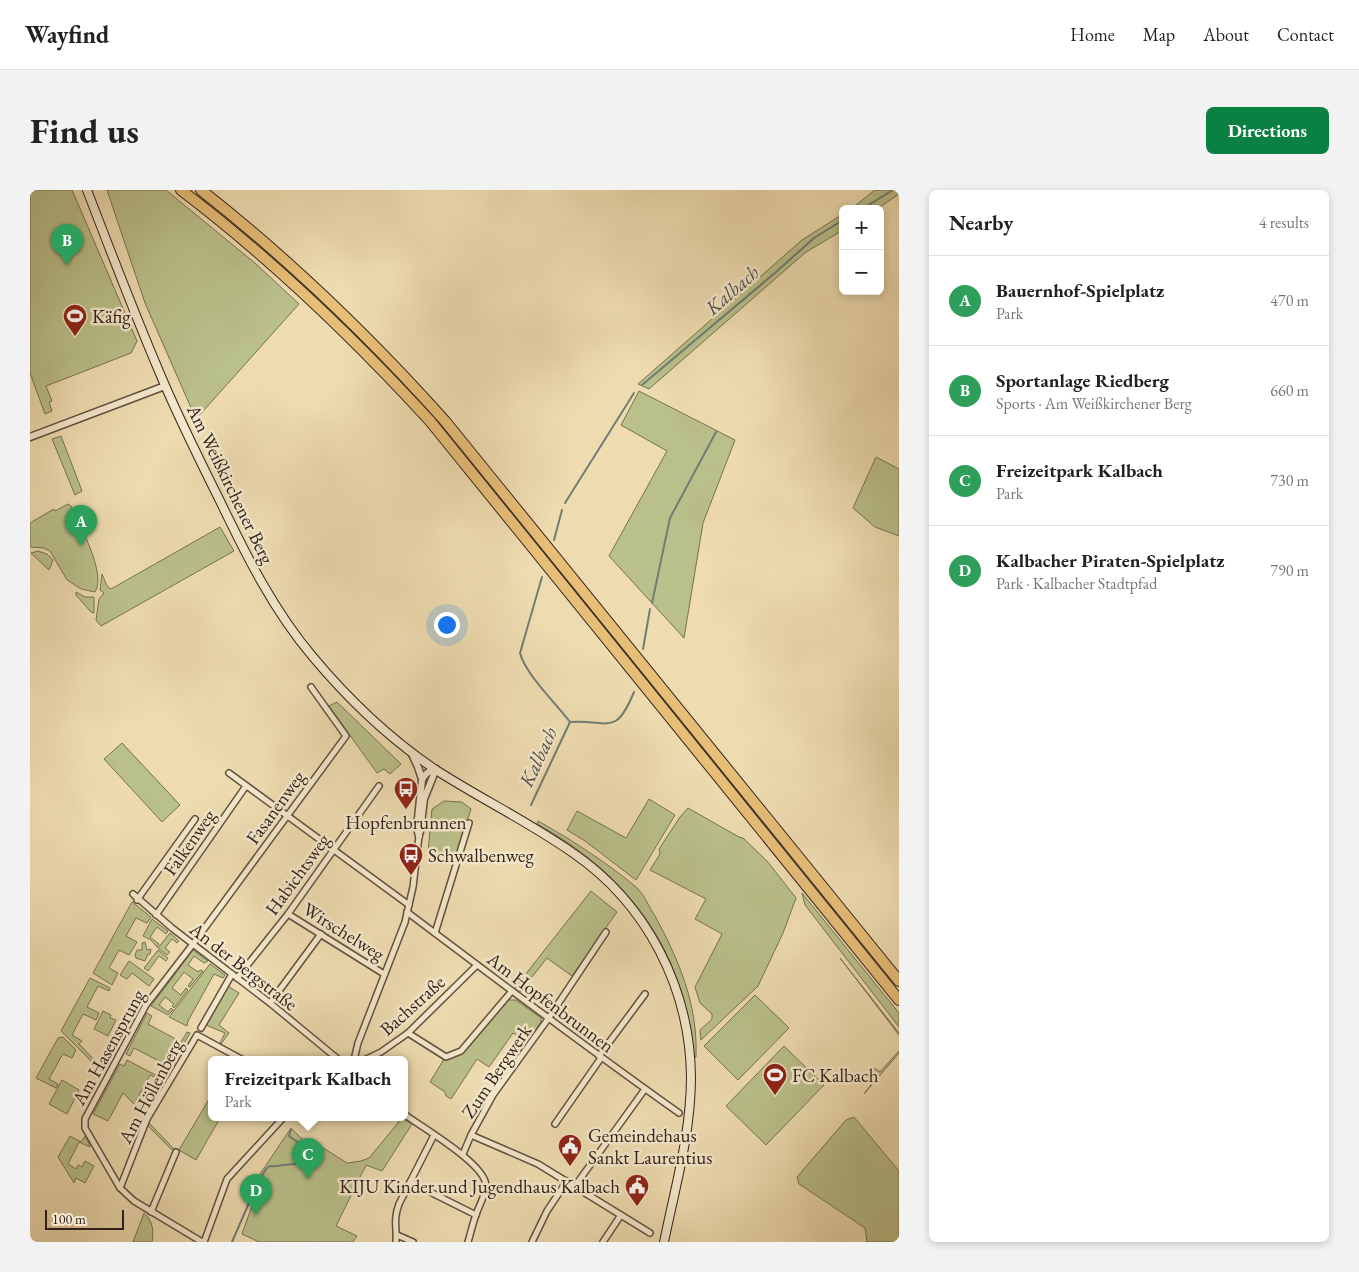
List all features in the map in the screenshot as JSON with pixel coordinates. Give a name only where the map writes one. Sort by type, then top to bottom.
[{"type":"highway","points":[[180,190],[253,247],[316,303],[383,370],[430,421],[899,1000]]},
{"type":"highway","points":[[201,190],[264,241],[336,306],[395,365],[445,421],[899,981]]},
{"type":"main road","name":"Am Weißkirchener Berg","points":[[87,190],[165,386],[256,573],[282,615],[311,655],[345,693],[380,727],[436,769]]},
{"type":"main road","points":[[436,769],[574,853],[608,881],[641,919],[665,960],[681,1004],[689,1041],[691,1078],[687,1131],[664,1242]]},
{"type":"street","points":[[30,437],[165,386]]},
{"type":"street","name":"Fasanenweg","points":[[193,944],[346,736],[312,687]]},
{"type":"street","name":"Am Weißkirchener Berg","points":[[411,752],[422,780],[417,828],[419,836]]},
{"type":"street","points":[[422,780],[424,774],[436,769]]},
{"type":"street","name":"Am Weißkirchener Berg","points":[[355,1056],[396,946],[409,905],[415,876],[424,799],[436,769]]},
{"type":"street","points":[[229,773],[409,905]]},
{"type":"street","points":[[430,782],[440,777],[448,777]]},
{"type":"street","name":"Falkenweg","points":[[156,915],[246,786]]},
{"type":"street","name":"Habichtsweg","points":[[235,976],[288,914],[379,786]]},
{"type":"street","points":[[138,900],[195,819]]},
{"type":"street","points":[[435,933],[469,823]]},
{"type":"street","name":"An der Bergstraße","points":[[133,894],[156,915],[270,1003],[334,1056]]},
{"type":"street","name":"Am Hopfenbrunnen","points":[[407,912],[476,966],[679,1113]]},
{"type":"street","name":"Wirschelweg","points":[[288,914],[384,974]]},
{"type":"street","name":"Zum Bergwerk","points":[[463,1154],[493,1095],[548,1019],[606,932]]},
{"type":"street","points":[[270,1003],[321,934]]},
{"type":"street","name":"Am Hasensprung","points":[[193,944],[146,1005],[85,1119],[84,1128],[120,1188],[134,1202],[203,1242]]},
{"type":"street","name":"Bachstraße","points":[[372,1056],[408,1033],[476,966]]},
{"type":"street","name":"Am Höllenberg","points":[[201,1028],[235,976]]},
{"type":"street","points":[[408,1033],[446,1057],[461,1051],[512,992]]},
{"type":"street","points":[[555,1124],[645,994]]},
{"type":"street","name":"Am Höllenberg","points":[[120,1188],[147,1120],[196,1035],[236,1056]]},
{"type":"street","points":[[575,1186],[645,1089]]},
{"type":"street","points":[[408,1117],[463,1154],[484,1178],[487,1185],[468,1242]]},
{"type":"street","points":[[203,1242],[227,1179],[280,1121]]},
{"type":"street","points":[[396,1242],[395,1214],[434,1135]]},
{"type":"street","points":[[471,1135],[538,1164],[650,1233]]},
{"type":"street","points":[[151,1212],[176,1152]]},
{"type":"street","points":[[532,1242],[547,1211],[567,1181]]},
{"type":"street","points":[[410,1182],[476,1215]]},
{"type":"street","points":[[603,1242],[620,1215]]},
{"type":"street","points":[[397,1235],[413,1242]]},
{"type":"green space","points":[[30,190],[72,190],[137,341],[131,353],[46,386],[52,401],[49,402],[52,411],[45,414],[30,373]]},
{"type":"green space","points":[[107,190],[166,190],[256,264],[299,304],[196,419],[145,303]]},
{"type":"green space","points":[[875,190],[899,190],[899,194],[883,205],[856,205]]},
{"type":"green space","points":[[839,217],[839,232],[806,252],[649,389],[638,384],[802,240]]},
{"type":"green space","points":[[639,391],[735,440],[703,523],[684,638],[609,556],[667,451],[621,425]]},
{"type":"green space","points":[[61,436],[82,491],[75,495],[52,439]]},
{"type":"green space","points":[[876,457],[899,469],[899,536],[875,527],[853,508]]},
{"type":"green space","points":[[68,504],[71,506],[80,524],[95,562],[98,584],[95,592],[81,589],[67,580],[50,551],[44,548],[30,547],[30,523],[54,509],[55,511]]},
{"type":"green space","points":[[220,527],[234,551],[101,626],[96,620],[99,599],[104,593],[100,590],[102,574],[107,586],[111,589]]},
{"type":"green space","points":[[38,551],[47,554],[53,560],[49,570],[31,553]]},
{"type":"green space","points":[[76,592],[85,597],[94,597],[94,613],[76,595]]},
{"type":"green space","points":[[337,702],[401,764],[390,774],[384,769],[377,773],[329,706]]},
{"type":"green space","points":[[122,743],[180,805],[162,822],[104,759]]},
{"type":"green space","points":[[649,799],[675,815],[636,880],[585,841],[567,830],[577,811],[626,838]]},
{"type":"green space","points":[[444,801],[462,802],[471,809],[455,859],[428,852],[432,809]]},
{"type":"green space","points":[[688,808],[743,838],[767,861],[796,898],[783,933],[758,986],[701,1040],[700,1030],[712,1019],[712,1014],[700,1003],[695,987],[722,934],[695,919],[706,899],[650,870],[660,854],[659,849]]},
{"type":"green space","points":[[538,821],[601,860],[642,893],[672,949],[685,984],[694,1019],[696,1057],[694,1058],[688,1020],[679,984],[665,951],[647,920],[600,867],[570,844],[537,824]]},
{"type":"green space","points":[[591,891],[617,912],[572,976],[547,958],[520,992],[514,989]]},
{"type":"green space","points":[[802,893],[899,1013],[899,1027],[805,905]]},
{"type":"green space","points":[[132,902],[151,917],[147,923],[136,918],[126,936],[137,942],[129,955],[119,950],[109,968],[118,973],[112,985],[93,973]]},
{"type":"green space","points":[[152,919],[168,931],[166,934],[157,927],[150,937],[159,944],[157,947],[151,940],[143,936]]},
{"type":"green space","points":[[170,933],[179,941],[177,943],[172,939],[165,948],[170,952],[167,955],[158,948]]},
{"type":"green space","points":[[145,942],[147,950],[151,949],[145,961],[136,958],[135,955],[137,950],[142,950],[142,943]]},
{"type":"green space","points":[[158,950],[168,958],[166,961],[159,956],[148,971],[144,968]]},
{"type":"green space","points":[[193,950],[208,961],[204,963],[194,956],[188,965],[198,972],[200,970],[203,971],[190,987],[188,986],[193,979],[184,972],[172,988],[181,995],[186,988],[188,990],[174,1008],[172,1006],[174,1004],[165,997],[159,1005],[168,1012],[171,1008],[173,1010],[168,1015],[151,1006]]},
{"type":"green space","points":[[840,958],[899,1033],[899,1035]]},
{"type":"green space","points":[[129,961],[154,979],[149,986],[132,973],[127,979],[120,975]]},
{"type":"green space","points":[[210,964],[225,975],[223,978],[214,974],[187,1026],[169,1017]]},
{"type":"green space","points":[[90,978],[110,988],[109,991],[98,986],[87,1007],[99,1013],[96,1020],[83,1014],[72,1035],[82,1041],[79,1044],[103,1069],[101,1071],[61,1031]]},
{"type":"green space","points":[[228,986],[239,993],[219,1025],[229,1033],[221,1044],[225,1033],[206,1025]]},
{"type":"green space","name":"FC Kalbach","points":[[755,995],[789,1028],[738,1080],[704,1046]]},
{"type":"green space","points":[[509,1000],[516,1000],[541,1018],[541,1022],[527,1042],[513,1033],[489,1067],[477,1059],[451,1099],[446,1096],[445,1092],[430,1082],[444,1059],[462,1053]]},
{"type":"green space","points":[[103,1011],[111,1015],[110,1018],[116,1020],[108,1036],[94,1029]]},
{"type":"green space","points":[[147,1013],[152,1016],[148,1024],[181,1042],[187,1032],[190,1033],[166,1075],[164,1074],[168,1066],[138,1050],[134,1048],[130,1056],[126,1054]]},
{"type":"green space","points":[[63,1037],[76,1050],[72,1058],[63,1054],[49,1079],[58,1084],[56,1088],[36,1078],[58,1038]]},
{"type":"green space","name":"FC Kalbach","points":[[784,1046],[824,1085],[766,1145],[726,1106]]},
{"type":"green space","points":[[899,1051],[864,1094],[874,1081],[869,1073],[874,1068],[880,1072]]},
{"type":"green space","points":[[127,1060],[161,1078],[160,1080],[150,1075],[136,1101],[145,1106],[142,1112],[123,1093],[108,1121],[93,1114],[120,1064],[124,1066]]},
{"type":"green space","points":[[62,1080],[79,1090],[67,1114],[49,1104]]},
{"type":"green space","points":[[208,1101],[208,1121],[218,1121],[196,1160],[179,1150]]},
{"type":"green space","points":[[854,1117],[899,1171],[899,1242],[867,1242],[865,1228],[799,1184],[797,1177],[846,1120]]},
{"type":"green space","points":[[400,1121],[407,1121],[412,1124],[382,1171],[366,1165],[336,1226],[357,1236],[353,1242],[259,1242],[242,1234],[258,1189],[252,1186],[291,1128],[302,1139],[317,1144],[347,1163],[369,1158]]},
{"type":"green space","points":[[149,1123],[174,1149],[173,1151],[148,1126]]},
{"type":"green space","points":[[70,1136],[81,1142],[85,1136],[90,1146],[79,1142],[68,1164],[76,1169],[78,1165],[82,1167],[85,1161],[94,1166],[85,1183],[76,1178],[74,1183],[58,1157]]},
{"type":"green space","points":[[144,1213],[152,1226],[152,1242],[133,1242]]},
{"type":"waterway","name":"Kalbach","points":[[869,205],[893,190]]},
{"type":"waterway","name":"Kalbach","points":[[642,385],[814,238],[839,222]]},
{"type":"waterway","name":"Kalbach","points":[[565,503],[634,393]]},
{"type":"waterway","name":"Kalbach","points":[[652,603],[670,518],[716,432]]},
{"type":"waterway","name":"Kalbach","points":[[554,540],[562,510]]},
{"type":"waterway","name":"Kalbach","points":[[531,805],[570,722],[528,670],[520,653],[542,577]]},
{"type":"waterway","name":"Kalbach","points":[[643,649],[650,609]]},
{"type":"waterway","name":"Kalbach","points":[[570,722],[610,723],[616,721],[621,716],[634,692]]},
{"type":"waterway","name":"Kalbach","points":[[256,1186],[266,1169],[270,1166],[312,1162],[313,1159],[309,1151],[289,1136],[291,1129]]},
{"type":"waterway","name":"Kalbach","points":[[232,1242],[255,1189]]},
{"type":"place","name":"Sportanlage Riedberg","points":[[67,265]]},
{"type":"place","name":"Käfig","points":[[75,337]]},
{"type":"place","name":"Bauernhof-Spielplatz","points":[[81,546]]},
{"type":"place","name":"Hopfenbrunnen","points":[[406,810]]},
{"type":"place","name":"Schwalbenweg","points":[[411,876]]},
{"type":"place","name":"FC Kalbach","points":[[775,1096]]},
{"type":"place","name":"Gemeindehaus Sankt Laurentius","points":[[570,1167]]},
{"type":"place","name":"Freizeitpark Kalbach","points":[[308,1179]]},
{"type":"place","name":"KIJU Kinder und Jugendhaus Kalbach","points":[[637,1207]]},
{"type":"place","name":"Kalbacher Piraten-Spielplatz","points":[[256,1215]]}]
